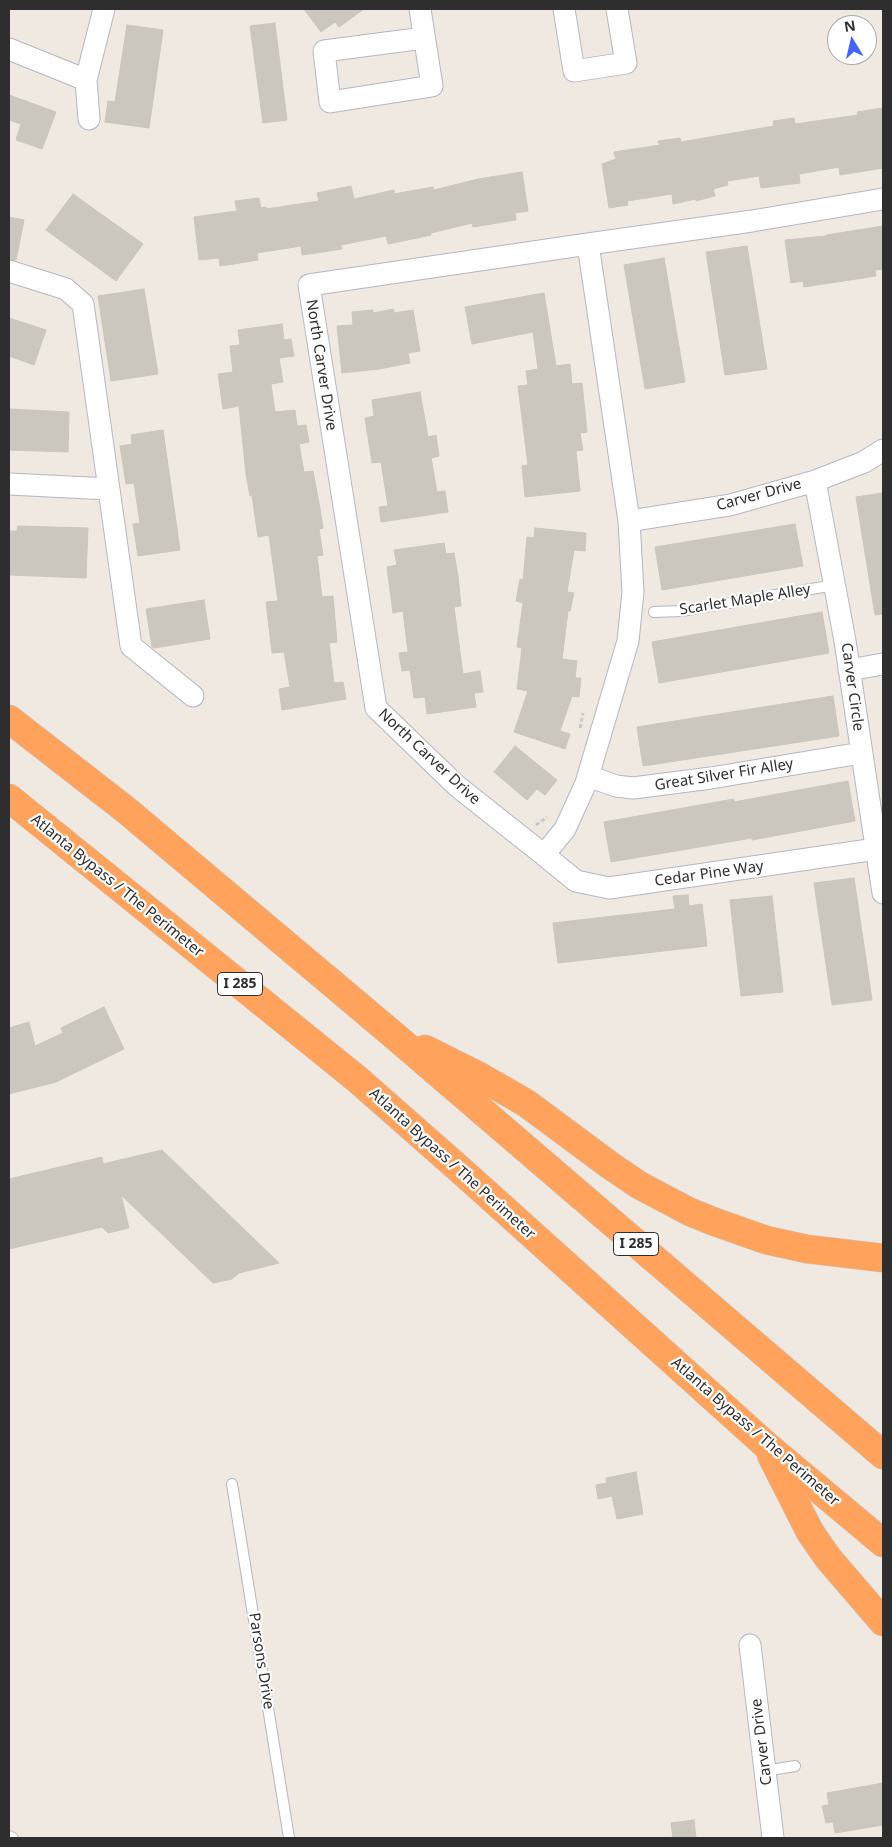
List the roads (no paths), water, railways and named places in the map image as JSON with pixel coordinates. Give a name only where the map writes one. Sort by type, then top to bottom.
[{"type":"highway","name":"I 285","points":[[9,719],[126,810],[390,1032],[883,1455]]},
{"type":"highway","name":"Atlanta Bypass / The Perimeter","points":[[9,798],[357,1080],[466,1175],[766,1445],[883,1543]]},
{"type":"highway","points":[[390,1032],[479,1076],[526,1103],[639,1185],[690,1212],[766,1240],[842,1255],[883,1258]]},
{"type":"highway","points":[[766,1445],[810,1532],[828,1558],[883,1622]]},
{"type":"street","points":[[90,118],[86,80],[104,9]]},
{"type":"street","points":[[420,9],[432,86],[330,102],[324,51],[424,38]]},
{"type":"street","points":[[564,9],[574,71],[626,63],[617,9]]},
{"type":"street","points":[[9,49],[86,80]]},
{"type":"street","points":[[544,855],[566,829],[588,776],[628,641],[633,592],[629,521],[588,244],[883,200]]},
{"type":"street","name":"North Carver Drive","points":[[544,855],[457,786],[376,708],[308,285],[588,244]]},
{"type":"street","points":[[9,271],[66,289],[83,304],[131,646],[193,696]]},
{"type":"street","name":"Carver Drive","points":[[629,521],[730,505],[815,481],[864,462],[883,450]]},
{"type":"street","name":"Carver Circle","points":[[815,481],[845,641],[861,753],[880,848],[883,893]]},
{"type":"street","points":[[9,484],[109,489]]},
{"type":"street","points":[[849,670],[883,664]]},
{"type":"street","name":"Great Silver Fir Alley","points":[[588,776],[616,786],[643,787],[711,778],[861,753]]},
{"type":"street","name":"Cedar Pine Way","points":[[544,855],[576,881],[609,888],[880,848]]},
{"type":"street","name":"Carver Drive","points":[[750,1645],[773,1838]]},
{"type":"lane","name":"Scarlet Maple Alley","points":[[654,612],[681,611],[834,585]]},
{"type":"lane","name":"Parsons Drive","points":[[232,1484],[289,1838]]},
{"type":"lane","points":[[765,1771],[795,1766]]},
{"type":"lane","points":[[9,1836],[13,1838]]}]
